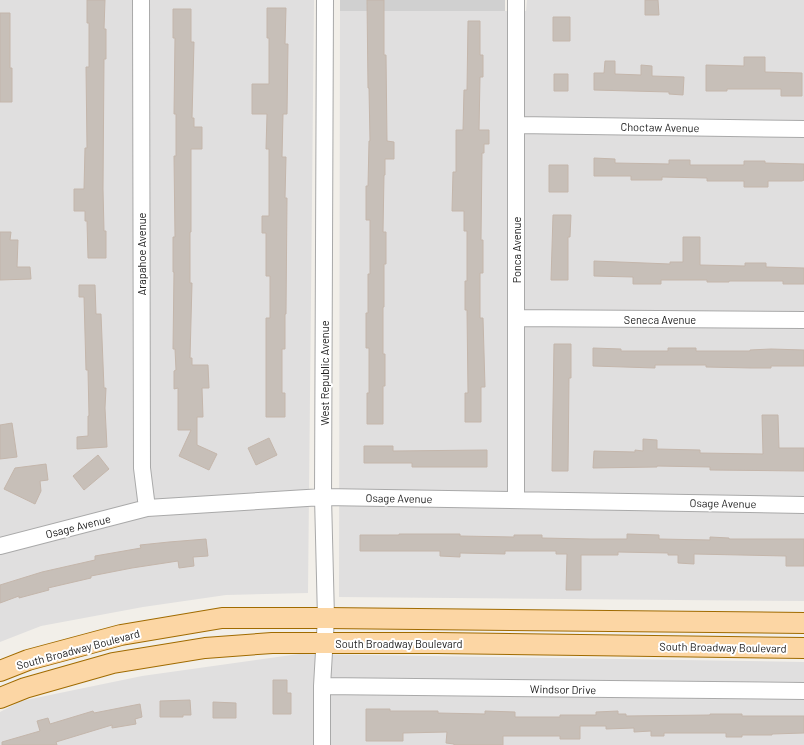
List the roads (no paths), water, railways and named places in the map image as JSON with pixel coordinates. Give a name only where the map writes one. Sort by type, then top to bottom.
[{"type":"main road","name":"South Broadway Boulevard","points":[[0,671],[28,660],[121,635],[222,618],[804,623]]},
{"type":"main road","name":"South Broadway Boulevard","points":[[0,698],[25,688],[113,663],[205,648],[272,643],[437,643],[804,648]]},
{"type":"street","name":"Arapahoe Avenue","points":[[141,0],[142,468],[147,508]]},
{"type":"street","name":"West Republic Avenue","points":[[322,745],[322,686],[326,618],[324,497],[325,0]]},
{"type":"street","name":"Ponca Avenue","points":[[516,0],[516,499]]},
{"type":"street","name":"Choctaw Avenue","points":[[517,126],[804,129]]},
{"type":"street","name":"Seneca Avenue","points":[[516,318],[804,320]]},
{"type":"street","name":"Osage Avenue","points":[[0,546],[147,508],[324,497],[804,505]]},
{"type":"street","name":"Windsor Drive","points":[[322,686],[804,691]]}]
